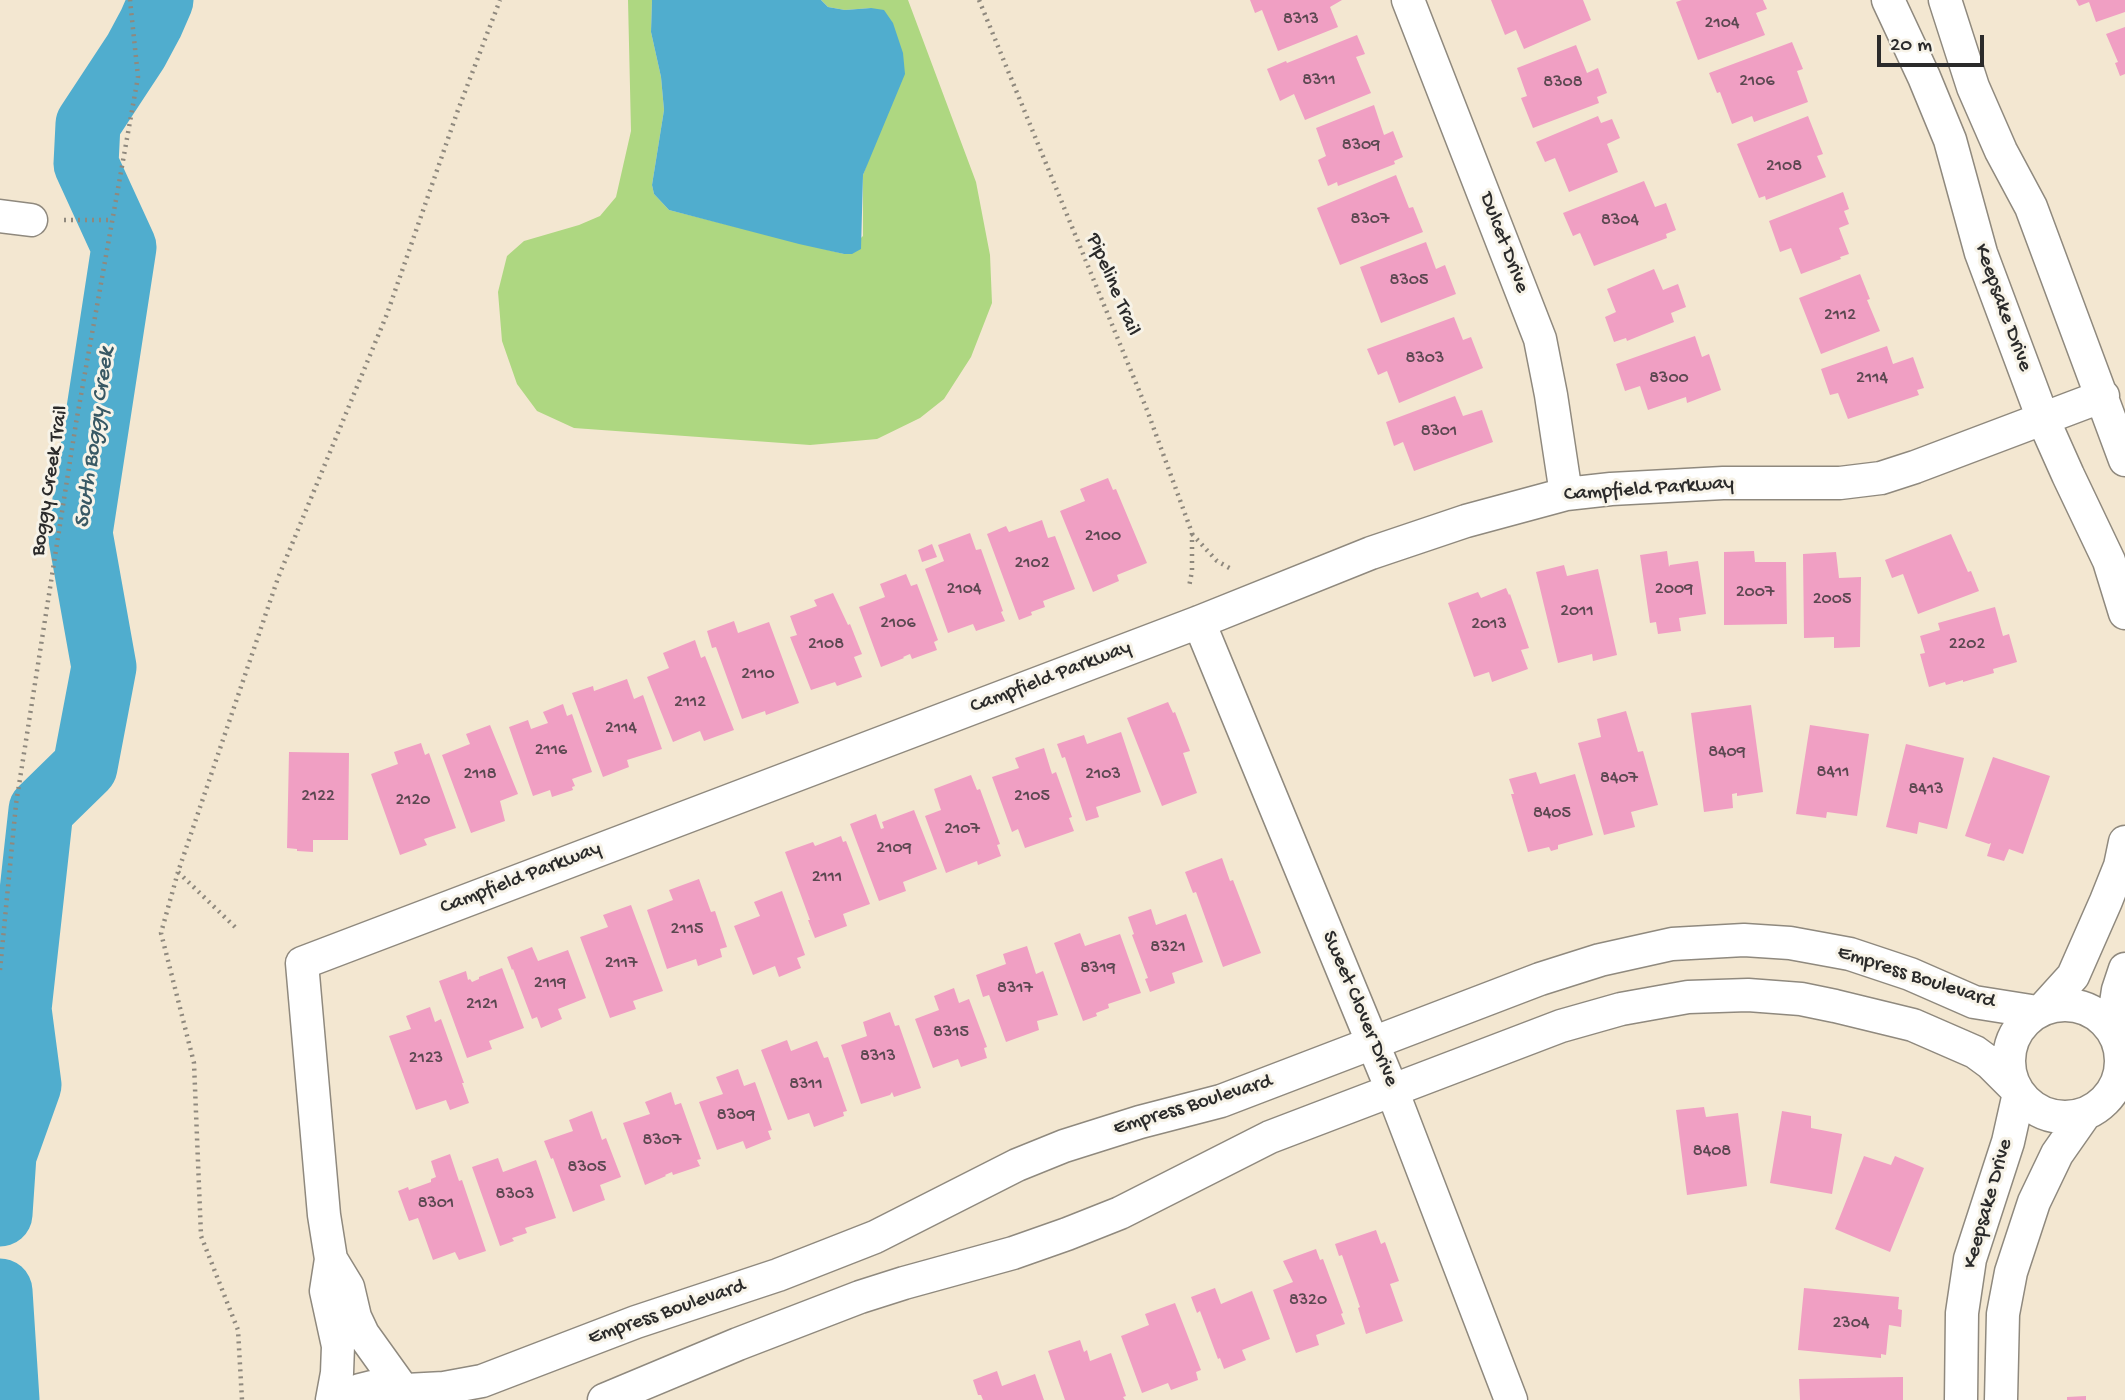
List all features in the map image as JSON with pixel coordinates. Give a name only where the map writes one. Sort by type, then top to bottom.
[{"type":"street","name":"Dulcet Drive","points":[[1408,0],[1540,339],[1566,494]]},
{"type":"street","name":"Keepsake Drive","points":[[1888,0],[1950,140],[1981,253],[2043,419],[2109,561],[2125,613]]},
{"type":"street","points":[[1945,0],[1973,87],[2001,151],[2031,208],[2125,460]]},
{"type":"street","points":[[0,216],[31,220]]},
{"type":"street","name":"Campfield Parkway","points":[[332,1400],[338,1346],[326,1292],[331,1259],[324,1216],[302,963],[1199,622],[1381,549],[1466,521],[1566,494],[1611,489],[1723,483],[1840,483],[1881,478],[2103,396]]},
{"type":"street","name":"Sweet Clover Drive","points":[[1199,622],[1392,1090],[1511,1400]]},
{"type":"street","points":[[2041,1010],[2073,976],[2120,866],[2125,842]]},
{"type":"street","name":"Empress Boulevard","points":[[344,1400],[360,1390],[380,1385],[411,1392],[482,1381],[636,1322],[719,1296],[852,1246],[908,1221],[1017,1165],[1064,1146],[1140,1122],[1222,1101],[1540,979],[1600,960],[1672,944],[1744,940],[1790,943],[1850,954],[1910,974],[1974,1002],[2041,1010]]},
{"type":"street","points":[[604,1400],[860,1297],[1013,1253],[1068,1234],[1120,1213],[1270,1137],[1561,1026],[1621,1009],[1688,997],[1748,995],[1801,999],[1835,1006],[1913,1026],[1975,1052],[2016,1089],[2024,1101],[2039,1112],[2057,1118],[2076,1117],[2089,1112],[2107,1099],[2117,1084],[2122,1066],[2118,990],[2125,969]]},
{"type":"street","points":[[2016,1089],[2008,1068],[2009,1049],[2016,1032],[2028,1017],[2041,1010],[2063,1004],[2082,1007],[2098,1016],[2119,1042]]},
{"type":"street","name":"Keepsake Drive","points":[[1961,1400],[1962,1313],[1970,1259],[2008,1142],[2016,1089]]},
{"type":"street","name":"Keepsake Drive","points":[[2001,1400],[2003,1314],[2011,1272],[2034,1202],[2056,1154],[2089,1112]]},
{"type":"street","points":[[2089,1112],[2125,1112]]},
{"type":"street","name":"Campfield Parkway","points":[[331,1259],[348,1287],[355,1317],[363,1334],[411,1392]]},
{"type":"path","name":"Boggy Creek Trail","points":[[0,970],[16,804],[76,423],[138,77],[130,0]]},
{"type":"path","points":[[242,1400],[238,1330],[201,1236],[194,1063],[160,933],[178,872],[278,578],[387,314],[458,110],[500,0]]},
{"type":"path","name":"Pipeline Trail","points":[[979,0],[1147,411],[1192,533],[1192,571],[1189,587]]},
{"type":"path","points":[[31,220],[112,220]]},
{"type":"path","points":[[1192,533],[1217,561],[1233,570]]},
{"type":"path","points":[[178,872],[235,927]]},
{"type":"green space","points":[[628,0],[652,0],[651,32],[661,77],[664,110],[652,185],[654,194],[669,210],[844,254],[863,236],[863,175],[869,158],[871,8],[845,10],[828,7],[821,0],[908,0],[976,182],[990,255],[992,303],[971,357],[944,399],[920,418],[877,439],[810,445],[574,428],[537,411],[517,384],[502,341],[498,292],[507,256],[524,241],[600,216],[616,197],[631,131]]},
{"type":"water","points":[[652,0],[821,0],[828,7],[845,10],[884,10],[893,23],[903,53],[905,74],[863,175],[861,249],[852,254],[844,254],[669,210],[654,194],[652,185],[664,110],[661,77],[651,32]]},
{"type":"building","points":[[1250,0],[1342,0],[1330,7],[1338,27],[1278,51],[1262,10],[1255,13]]},
{"type":"building","points":[[1491,0],[1583,0],[1591,20],[1524,49],[1516,30],[1505,35]]},
{"type":"building","points":[[1763,0],[1767,9],[1756,13],[1765,35],[1698,60],[1676,2]]},
{"type":"building","points":[[2076,0],[2125,0],[2125,12],[2096,22],[2089,2],[2079,6]]},
{"type":"building","points":[[2125,27],[2125,74],[2120,76],[2115,63],[2118,62],[2106,34]]},
{"type":"building","points":[[1357,35],[1365,54],[1356,57],[1371,93],[1305,120],[1294,94],[1280,101],[1267,69]]},
{"type":"building","points":[[1792,42],[1803,69],[1797,71],[1808,102],[1754,122],[1752,116],[1732,124],[1720,92],[1717,93],[1709,73]]},
{"type":"building","points":[[1576,45],[1587,73],[1598,68],[1607,93],[1597,97],[1599,103],[1533,128],[1521,98],[1527,96],[1517,68]]},
{"type":"building","points":[[1374,105],[1384,135],[1393,131],[1403,157],[1394,161],[1395,164],[1338,186],[1337,182],[1328,186],[1318,160],[1326,156],[1316,128]]},
{"type":"building","points":[[1598,116],[1601,123],[1612,119],[1620,138],[1607,144],[1618,172],[1569,192],[1555,158],[1545,162],[1536,142]]},
{"type":"building","points":[[1808,116],[1823,154],[1817,156],[1826,177],[1766,200],[1765,196],[1759,198],[1737,144]]},
{"type":"building","points":[[1396,175],[1409,208],[1413,207],[1423,232],[1340,265],[1317,208]]},
{"type":"building","points":[[1644,181],[1655,207],[1666,203],[1676,230],[1666,234],[1667,238],[1594,266],[1580,233],[1573,236],[1563,213]]},
{"type":"building","points":[[1843,192],[1849,209],[1844,211],[1849,224],[1839,228],[1849,254],[1801,274],[1791,248],[1780,252],[1769,221]]},
{"type":"building","points":[[1426,242],[1436,269],[1445,265],[1456,294],[1381,323],[1360,267]]},
{"type":"building","points":[[1654,269],[1663,290],[1678,284],[1686,307],[1671,313],[1674,322],[1627,341],[1626,338],[1614,342],[1605,317],[1616,312],[1607,289]]},
{"type":"building","points":[[1860,274],[1880,331],[1821,354],[1799,298]]},
{"type":"building","points":[[1454,317],[1463,340],[1471,337],[1483,368],[1399,403],[1387,371],[1378,375],[1367,349]]},
{"type":"building","points":[[1695,336],[1702,357],[1709,354],[1721,390],[1687,403],[1686,397],[1648,410],[1640,386],[1625,391],[1616,364]]},
{"type":"building","points":[[1887,346],[1893,364],[1913,357],[1924,388],[1917,390],[1919,395],[1848,419],[1838,393],[1830,395],[1821,369]]},
{"type":"building","points":[[1455,396],[1463,416],[1482,410],[1493,442],[1414,471],[1403,442],[1394,446],[1386,422]]},
{"type":"building","points":[[1108,478],[1113,490],[1116,489],[1147,563],[1117,575],[1119,581],[1093,592],[1060,511],[1085,501],[1080,489]]},
{"type":"building","points":[[1042,520],[1048,538],[1055,536],[1075,589],[1043,601],[1045,607],[1019,620],[987,534],[1006,526],[1009,532]]},
{"type":"building","points":[[970,533],[976,550],[981,549],[1005,621],[976,631],[973,624],[948,633],[925,569],[944,561],[938,545]]},
{"type":"building","points":[[1951,534],[1979,591],[1918,614],[1903,574],[1892,578],[1885,560]]},
{"type":"building","points":[[932,544],[937,557],[922,562],[918,550]]},
{"type":"building","points":[[1667,551],[1669,567],[1698,561],[1706,614],[1679,618],[1681,631],[1658,634],[1656,622],[1650,623],[1640,555]]},
{"type":"building","points":[[1754,551],[1755,562],[1786,562],[1787,624],[1724,625],[1724,552]]},
{"type":"building","points":[[1836,552],[1839,578],[1861,577],[1860,647],[1834,648],[1834,637],[1804,638],[1803,554]]},
{"type":"building","points":[[1564,565],[1567,576],[1598,569],[1617,655],[1593,661],[1592,654],[1558,663],[1536,572]]},
{"type":"building","points":[[906,574],[911,586],[917,584],[938,640],[934,642],[937,650],[912,659],[910,654],[881,667],[859,607],[885,597],[880,584]]},
{"type":"building","points":[[1506,588],[1529,648],[1521,650],[1528,669],[1492,682],[1489,672],[1474,677],[1448,603],[1478,592],[1481,598]]},
{"type":"building","points":[[833,593],[862,654],[854,657],[862,677],[837,686],[835,682],[811,690],[790,637],[797,635],[790,616],[817,606],[814,600]]},
{"type":"building","points":[[1995,607],[2003,636],[2009,634],[2017,662],[1993,669],[1994,673],[1963,682],[1946,685],[1945,682],[1929,687],[1920,654],[1925,653],[1920,636],[1940,630],[1938,623]]},
{"type":"building","points":[[734,621],[738,633],[769,622],[799,703],[766,715],[765,711],[742,719],[716,647],[712,648],[707,631]]},
{"type":"building","points":[[695,640],[701,658],[705,656],[734,730],[704,741],[700,731],[673,742],[647,677],[669,668],[663,653]]},
{"type":"building","points":[[627,679],[634,699],[643,695],[662,749],[627,760],[629,767],[603,777],[572,693],[593,686],[594,691]]},
{"type":"building","points":[[1168,702],[1173,713],[1175,712],[1190,751],[1183,753],[1197,793],[1162,806],[1127,718]]},
{"type":"building","points":[[563,704],[567,716],[572,714],[592,772],[572,779],[575,786],[572,787],[573,790],[552,797],[550,790],[533,796],[509,727],[528,720],[531,729],[548,723],[543,712]]},
{"type":"building","points":[[1751,705],[1763,792],[1737,796],[1737,793],[1732,794],[1733,808],[1704,812],[1691,713]]},
{"type":"building","points":[[1626,711],[1638,752],[1643,751],[1658,805],[1631,812],[1635,827],[1604,835],[1578,743],[1601,737],[1597,719]]},
{"type":"building","points":[[490,725],[518,794],[500,801],[505,821],[471,833],[442,755],[470,744],[466,734]]},
{"type":"building","points":[[1810,725],[1869,734],[1857,816],[1827,812],[1826,818],[1796,814]]},
{"type":"building","points":[[1121,732],[1141,792],[1096,807],[1099,817],[1086,821],[1065,757],[1062,758],[1057,744],[1084,735],[1087,744]]},
{"type":"building","points":[[421,743],[425,755],[429,753],[456,828],[424,839],[427,845],[400,855],[371,774],[398,764],[394,752]]},
{"type":"building","points":[[1906,744],[1964,758],[1947,829],[1919,822],[1917,834],[1886,827]]},
{"type":"building","points":[[1044,748],[1052,774],[1056,772],[1072,817],[1069,818],[1074,831],[1025,848],[1018,829],[1012,832],[992,777],[1019,768],[1015,758]]},
{"type":"building","points":[[289,752],[349,753],[348,840],[313,840],[313,852],[287,848]]},
{"type":"building","points":[[1993,757],[2050,776],[2023,854],[2009,849],[2004,861],[1987,856],[1991,843],[1965,836]]},
{"type":"building","points":[[1536,772],[1540,784],[1575,774],[1593,835],[1558,845],[1558,849],[1551,851],[1549,847],[1528,852],[1509,779]]},
{"type":"building","points":[[971,775],[977,790],[980,789],[1000,844],[997,845],[1001,856],[978,865],[977,861],[946,873],[925,816],[941,810],[934,789]]},
{"type":"building","points":[[914,810],[937,869],[903,882],[906,891],[879,901],[850,824],[876,814],[881,829],[884,828],[882,822]]},
{"type":"building","points":[[841,836],[843,842],[846,841],[870,904],[843,914],[847,926],[815,938],[785,852],[813,842],[815,846]]},
{"type":"building","points":[[1222,858],[1261,953],[1223,967],[1196,892],[1193,893],[1185,872]]},
{"type":"building","points":[[699,879],[711,912],[715,911],[727,947],[720,949],[722,957],[698,966],[696,959],[667,969],[647,910],[673,900],[669,890]]},
{"type":"building","points":[[782,891],[805,955],[797,958],[801,968],[779,977],[775,966],[753,975],[734,926],[760,916],[754,902]]},
{"type":"building","points":[[631,905],[663,991],[633,1001],[636,1009],[610,1018],[580,937],[608,927],[603,915]]},
{"type":"building","points":[[1151,909],[1156,925],[1186,914],[1203,962],[1172,973],[1175,983],[1150,992],[1128,917]]},
{"type":"building","points":[[1080,933],[1085,946],[1120,934],[1141,993],[1108,1004],[1109,1008],[1083,1021],[1054,943]]},
{"type":"building","points":[[1027,946],[1036,974],[1043,971],[1058,1015],[1037,1021],[1039,1030],[1006,1042],[989,995],[983,997],[976,975],[1006,964],[1003,954]]},
{"type":"building","points":[[532,947],[538,961],[568,950],[586,998],[558,1009],[562,1019],[541,1028],[537,1017],[532,1019],[507,957]]},
{"type":"building","points":[[502,968],[524,1028],[489,1041],[492,1049],[467,1058],[439,981],[466,971],[468,980],[472,982]]},
{"type":"building","points":[[954,988],[959,1003],[969,999],[987,1047],[984,1048],[987,1058],[961,1067],[958,1059],[933,1068],[915,1019],[939,1010],[934,996]]},
{"type":"building","points":[[430,1007],[435,1022],[441,1019],[469,1103],[450,1110],[446,1100],[416,1110],[389,1036],[411,1029],[406,1016]]},
{"type":"building","points":[[890,1012],[895,1026],[899,1025],[921,1088],[894,1097],[892,1092],[861,1104],[841,1045],[867,1036],[863,1022]]},
{"type":"building","points":[[787,1040],[791,1051],[817,1041],[824,1058],[828,1057],[847,1111],[843,1112],[844,1116],[814,1127],[809,1113],[788,1120],[761,1050]]},
{"type":"building","points":[[738,1069],[744,1086],[755,1082],[772,1130],[768,1131],[771,1139],[746,1149],[743,1141],[717,1150],[699,1102],[723,1094],[716,1077]]},
{"type":"building","points":[[671,1092],[675,1105],[681,1103],[701,1159],[697,1160],[700,1166],[673,1175],[672,1172],[645,1185],[623,1123],[650,1114],[645,1102]]},
{"type":"building","points":[[1704,1107],[1706,1117],[1738,1113],[1747,1186],[1687,1195],[1676,1110]]},
{"type":"building","points":[[592,1111],[602,1140],[606,1138],[621,1177],[600,1185],[605,1200],[573,1212],[544,1141],[573,1131],[569,1120]]},
{"type":"building","points":[[1782,1111],[1811,1116],[1811,1128],[1842,1134],[1832,1194],[1770,1183]]},
{"type":"building","points":[[450,1154],[459,1181],[462,1180],[486,1251],[459,1260],[455,1252],[433,1260],[418,1218],[409,1221],[398,1191],[431,1182],[431,1179],[436,1177],[431,1161]]},
{"type":"building","points":[[1864,1156],[1891,1165],[1895,1156],[1924,1168],[1890,1252],[1835,1229]]},
{"type":"building","points":[[498,1158],[503,1172],[536,1160],[556,1218],[525,1228],[527,1233],[500,1246],[472,1167]]},
{"type":"building","points":[[1376,1230],[1381,1244],[1385,1242],[1399,1281],[1390,1284],[1403,1321],[1366,1334],[1358,1308],[1360,1307],[1342,1255],[1339,1256],[1335,1244]]},
{"type":"building","points":[[1316,1249],[1320,1260],[1323,1259],[1345,1324],[1316,1335],[1319,1345],[1296,1353],[1273,1290],[1293,1282],[1283,1261]]},
{"type":"building","points":[[1215,1288],[1221,1304],[1252,1291],[1270,1339],[1242,1350],[1246,1360],[1224,1369],[1200,1311],[1197,1313],[1191,1297]]},
{"type":"building","points":[[1804,1288],[1899,1297],[1898,1309],[1902,1310],[1901,1327],[1889,1325],[1886,1355],[1881,1354],[1881,1358],[1798,1350]]},
{"type":"building","points":[[1175,1303],[1201,1370],[1196,1372],[1198,1380],[1171,1390],[1168,1383],[1142,1393],[1121,1336],[1149,1325],[1145,1314]]},
{"type":"building","points":[[1080,1340],[1090,1361],[1111,1353],[1126,1396],[1123,1397],[1125,1400],[1065,1400],[1048,1351]]},
{"type":"building","points":[[997,1371],[1002,1386],[1035,1374],[1044,1400],[983,1400],[981,1395],[978,1395],[973,1380]]},
{"type":"building","points":[[1903,1377],[1903,1400],[1800,1400],[1799,1379]]},
{"type":"building","points":[[2086,1396],[2086,1400],[2067,1400],[2067,1397]]},
{"type":"waterway","name":"South Boggy Creek","points":[[0,1214],[4,1155],[29,1085],[19,1009],[41,810],[85,767],[104,667],[80,533],[124,247],[86,164],[88,124],[136,51],[161,0]]},
{"type":"waterway","name":"South Boggy Creek","points":[[0,1291],[7,1400]]}]
